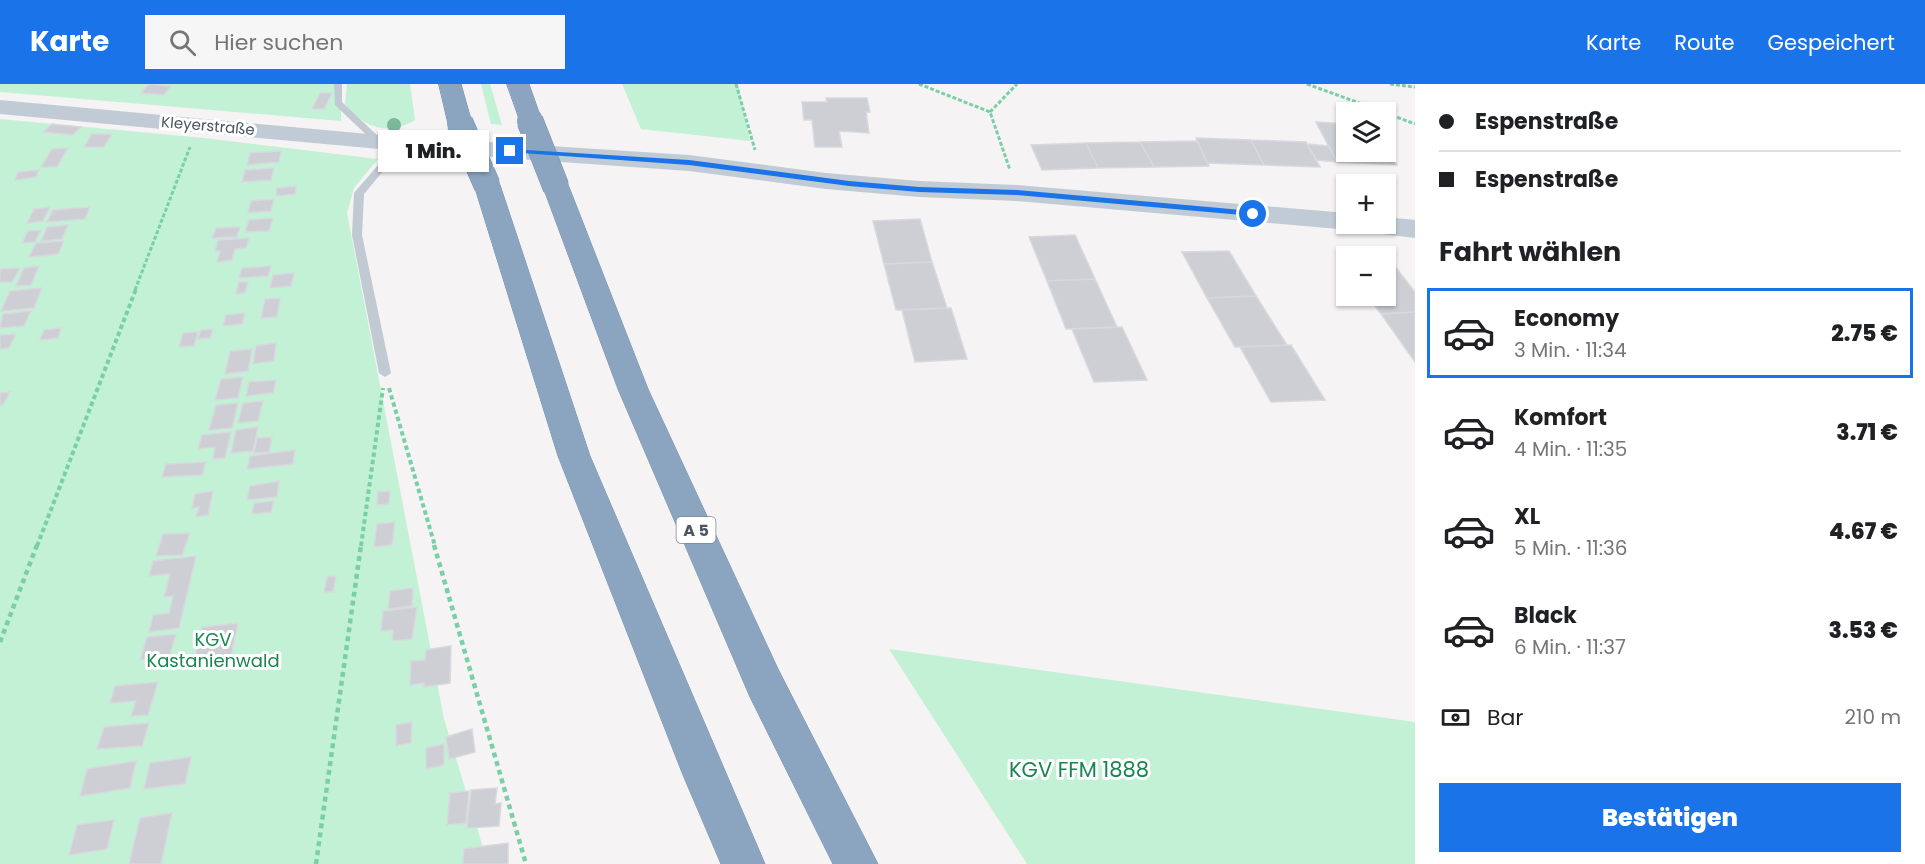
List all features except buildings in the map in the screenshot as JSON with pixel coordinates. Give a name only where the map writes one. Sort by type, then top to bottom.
[{"type":"highway","points":[[450,84],[460,123],[488,184],[574,456],[704,775],[743,864]]},
{"type":"highway","name":"A 5","points":[[518,84],[530,121],[638,399],[764,683],[856,864]]},
{"type":"street","name":"Kleyerstraße","points":[[0,107],[399,143],[689,163],[826,181],[919,189],[1017,193],[1336,221]]},
{"type":"street","points":[[1396,227],[1415,229]]},
{"type":"lane","points":[[338,84],[338,103],[399,143],[359,193],[357,235],[385,373]]},
{"type":"path","points":[[736,84],[756,152]]},
{"type":"path","points":[[920,84],[990,112],[1017,193]]},
{"type":"path","points":[[990,112],[1017,84]]},
{"type":"path","points":[[1307,84],[1355,102]]},
{"type":"path","points":[[1390,84],[1415,87]]},
{"type":"path","points":[[1396,117],[1415,124]]},
{"type":"path","points":[[0,642],[194,137],[203,125]]},
{"type":"path","points":[[316,864],[385,373]]},
{"type":"path","points":[[385,373],[526,864]]},
{"type":"green space","points":[[0,84],[341,84],[341,121],[0,92]]},
{"type":"green space","points":[[347,84],[410,84],[415,120],[396,128],[368,124],[345,104]]},
{"type":"green space","points":[[481,84],[490,84],[502,125],[491,124]]},
{"type":"green space","points":[[622,84],[738,84],[750,141],[641,129]]},
{"type":"green space","name":"KGV Kastanienwald","points":[[0,119],[204,138],[378,159],[354,188],[347,213],[444,719],[488,864],[0,864]]},
{"type":"green space","name":"KGV FFM 1888","points":[[889,649],[1415,722],[1415,864],[1027,864]]},
{"type":"route","points":[[510,151],[689,163],[765,171],[807,179],[919,189],[1017,193],[1253,214]]}]
